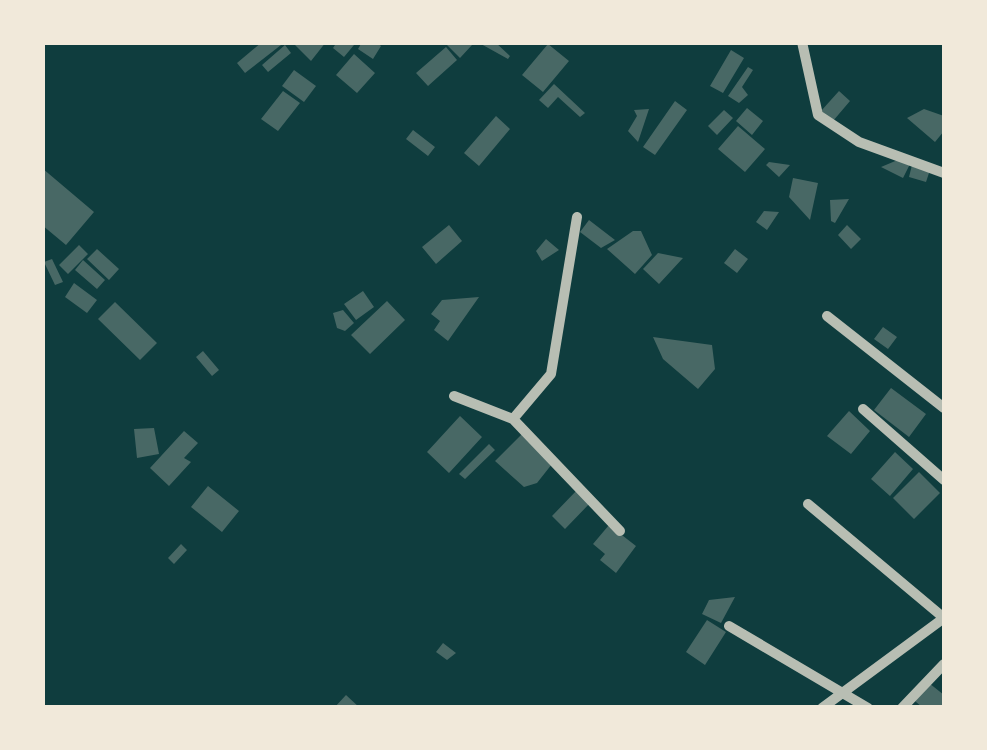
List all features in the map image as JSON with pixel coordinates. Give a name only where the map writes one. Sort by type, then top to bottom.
[{"type":"street","points":[[802,42],[818,115],[860,142],[944,173]]},
{"type":"street","points":[[513,419],[551,374],[577,217]]},
{"type":"street","points":[[826,316],[944,408]]},
{"type":"street","points":[[454,396],[513,419],[620,532]]},
{"type":"street","points":[[863,409],[944,480]]},
{"type":"street","points":[[808,504],[944,618],[822,708]]},
{"type":"street","points":[[729,626],[868,708]]},
{"type":"street","points":[[902,708],[944,664]]},
{"type":"building","points":[[262,42],[281,45],[245,73],[237,63]]},
{"type":"building","points":[[292,42],[326,42],[311,61]]},
{"type":"building","points":[[337,42],[354,45],[344,57],[333,48]]},
{"type":"building","points":[[362,42],[381,46],[373,59],[358,49]]},
{"type":"building","points":[[444,42],[469,42],[472,45],[460,58]]},
{"type":"building","points":[[495,42],[510,56],[508,59],[481,44]]},
{"type":"building","points":[[548,44],[569,61],[543,92],[522,75]]},
{"type":"building","points":[[285,45],[291,53],[268,72],[262,65]]},
{"type":"building","points":[[446,47],[457,60],[428,86],[416,73]]},
{"type":"building","points":[[731,50],[744,58],[723,93],[710,86]]},
{"type":"building","points":[[354,54],[375,73],[357,93],[336,75]]},
{"type":"building","points":[[748,67],[753,70],[742,87],[748,95],[739,103],[728,96]]},
{"type":"building","points":[[294,70],[316,86],[304,102],[282,86]]},
{"type":"building","points":[[554,84],[585,113],[580,117],[558,97],[548,108],[539,100]]},
{"type":"building","points":[[283,91],[300,103],[278,131],[261,119]]},
{"type":"building","points":[[839,91],[850,101],[833,121],[821,111]]},
{"type":"building","points":[[675,101],[687,110],[655,155],[643,147]]},
{"type":"building","points":[[747,108],[763,121],[752,135],[736,121]]},
{"type":"building","points":[[649,109],[638,142],[628,131],[637,116],[634,110]]},
{"type":"building","points":[[924,109],[944,116],[944,131],[935,142],[907,118]]},
{"type":"building","points":[[724,110],[733,118],[717,135],[708,126]]},
{"type":"building","points":[[496,116],[510,129],[479,166],[464,153]]},
{"type":"building","points":[[738,126],[765,149],[745,172],[718,149]]},
{"type":"building","points":[[413,130],[435,147],[428,156],[406,139]]},
{"type":"building","points":[[900,159],[910,164],[903,178],[881,167]]},
{"type":"building","points":[[766,165],[790,165],[779,177]]},
{"type":"building","points":[[912,165],[930,170],[926,182],[909,177]]},
{"type":"building","points":[[42,168],[94,212],[66,245],[42,225]]},
{"type":"building","points":[[793,178],[818,183],[810,220],[789,197]]},
{"type":"building","points":[[849,199],[835,223],[831,221],[830,200]]},
{"type":"building","points":[[764,211],[779,212],[767,230],[756,222]]},
{"type":"building","points":[[589,220],[615,240],[601,248],[580,232]]},
{"type":"building","points":[[449,225],[462,241],[436,264],[422,247]]},
{"type":"building","points":[[847,225],[861,239],[851,249],[838,235]]},
{"type":"building","points":[[633,231],[641,231],[652,255],[635,274],[607,249]]},
{"type":"building","points":[[546,239],[559,250],[542,261],[536,251]]},
{"type":"building","points":[[79,245],[88,254],[68,274],[59,265]]},
{"type":"building","points":[[97,249],[119,269],[109,280],[87,259]]},
{"type":"building","points":[[735,249],[748,259],[737,273],[724,263]]},
{"type":"building","points":[[658,253],[683,258],[659,284],[643,269]]},
{"type":"building","points":[[52,259],[63,282],[55,285],[44,262]]},
{"type":"building","points":[[83,260],[105,280],[97,289],[75,270]]},
{"type":"building","points":[[74,283],[97,300],[87,313],[65,297]]},
{"type":"building","points":[[363,291],[374,307],[356,320],[344,304]]},
{"type":"building","points":[[479,297],[448,341],[434,330],[440,321],[431,314],[442,300]]},
{"type":"building","points":[[387,301],[405,320],[370,354],[351,335]]},
{"type":"building","points":[[115,302],[157,343],[140,360],[98,319]]},
{"type":"building","points":[[343,310],[354,323],[345,331],[337,328],[333,313]]},
{"type":"building","points":[[883,327],[897,337],[888,349],[874,339]]},
{"type":"building","points":[[653,337],[712,345],[715,369],[698,389],[663,359]]},
{"type":"building","points":[[203,351],[219,370],[212,376],[196,357]]},
{"type":"building","points":[[891,388],[926,414],[909,437],[874,410]]},
{"type":"building","points":[[849,411],[870,431],[851,454],[827,436]]},
{"type":"building","points":[[460,416],[482,437],[449,473],[427,452]]},
{"type":"building","points":[[154,428],[159,454],[137,458],[134,429]]},
{"type":"building","points":[[184,431],[198,443],[184,458],[191,462],[169,486],[150,468]]},
{"type":"building","points":[[522,434],[552,464],[537,483],[524,487],[495,461]]},
{"type":"building","points":[[489,444],[495,450],[465,479],[459,474]]},
{"type":"building","points":[[895,452],[913,469],[890,496],[871,479]]},
{"type":"building","points":[[919,472],[940,493],[914,519],[893,498]]},
{"type":"building","points":[[208,486],[239,511],[222,532],[191,507]]},
{"type":"building","points":[[578,489],[592,501],[565,529],[552,516]]},
{"type":"building","points":[[609,525],[636,546],[616,573],[600,560],[605,554],[593,544]]},
{"type":"building","points":[[181,544],[187,550],[174,564],[168,558]]},
{"type":"building","points":[[735,597],[721,623],[702,614],[709,600]]},
{"type":"building","points":[[707,620],[726,632],[705,665],[686,652]]},
{"type":"building","points":[[443,643],[456,653],[447,660],[436,652]]},
{"type":"building","points":[[929,683],[944,695],[944,708],[923,708],[915,701]]},
{"type":"building","points":[[346,695],[360,708],[334,708]]}]
